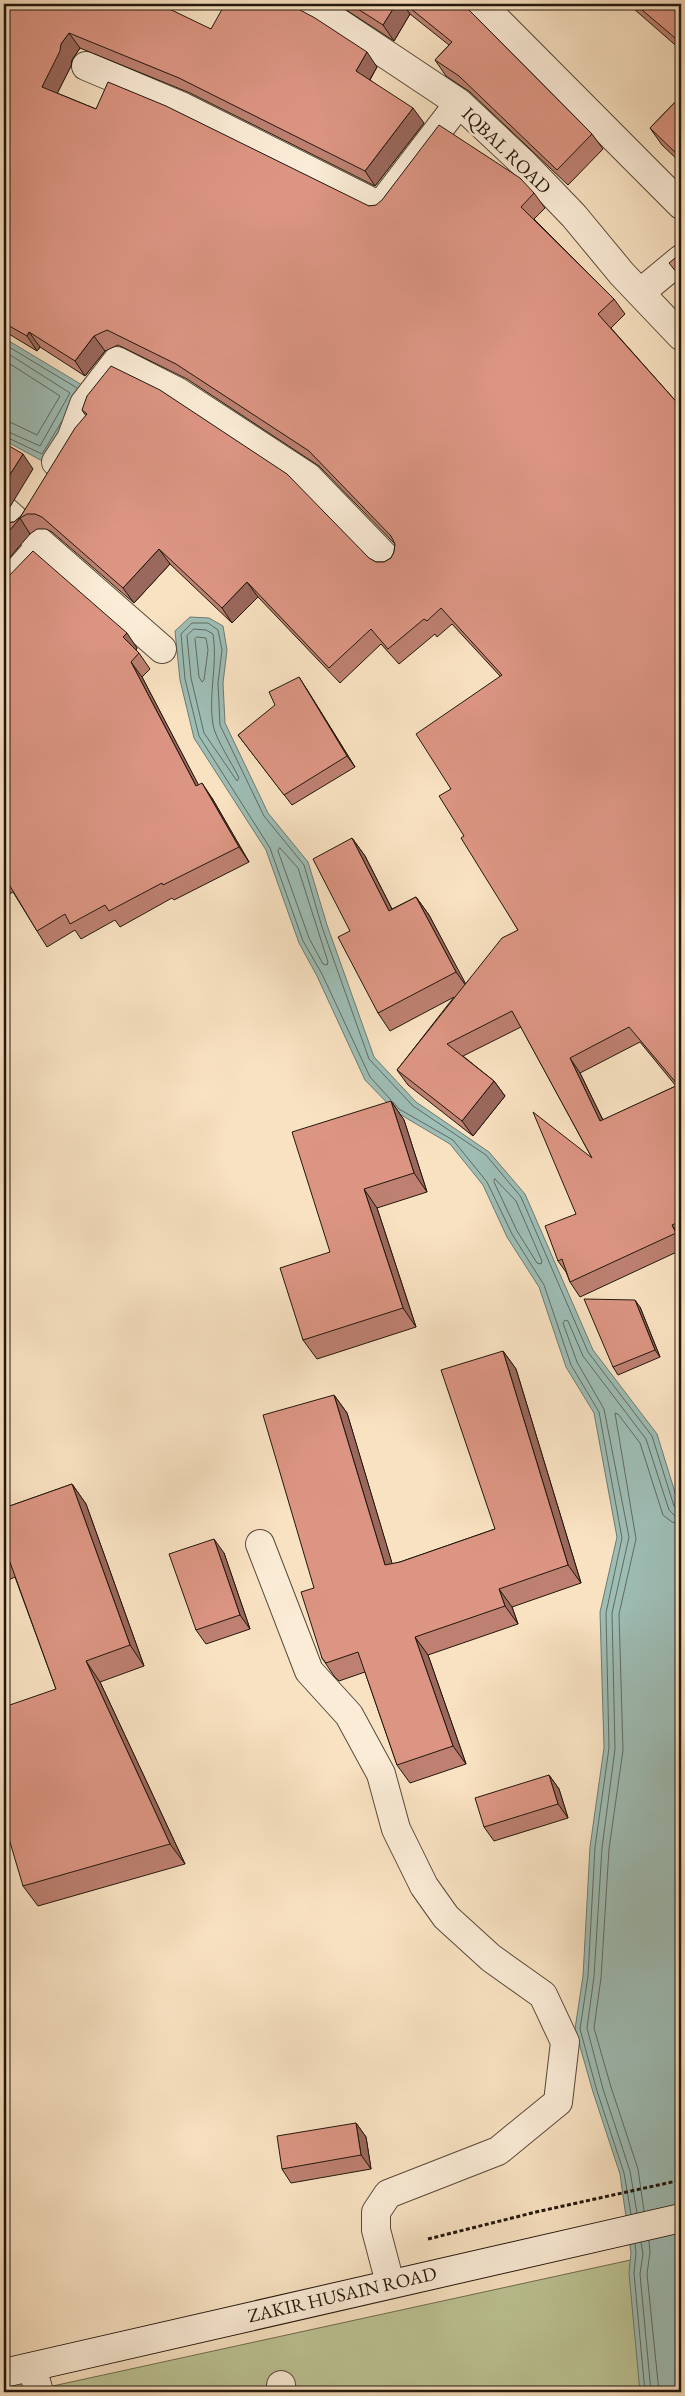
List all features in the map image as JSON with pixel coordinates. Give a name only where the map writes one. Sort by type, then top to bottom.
[{"type":"street","name":"IQBAL ROAD","points":[[301,4],[333,19],[459,103],[574,216],[640,293],[681,336]]},
{"type":"street","points":[[481,4],[681,205]]},
{"type":"street","points":[[86,66],[182,107],[380,206],[459,103]]},
{"type":"street","points":[[640,293],[681,259]]},
{"type":"street","points":[[162,649],[11,516],[39,489],[71,439],[84,404],[118,361],[178,392],[308,477],[390,562]]},
{"type":"street","points":[[4,587],[42,544]]},
{"type":"street","points":[[260,1544],[309,1671],[349,1715],[381,1774],[396,1829],[424,1886],[446,1917],[490,1958],[543,1995],[565,2042],[558,2102],[498,2151],[388,2194],[376,2212],[376,2230],[390,2283]]},
{"type":"street","name":"ZAKIR HUSAIN ROAD","points":[[4,2373],[35,2379],[390,2283],[681,2218]]},
{"type":"path","points":[[536,2212],[681,2180]]},
{"type":"green space","points":[[681,2249],[681,2392],[23,2392],[39,2389]]},
{"type":"water","points":[[4,338],[87,388],[44,462],[4,440]]},
{"type":"water","points":[[190,617],[209,618],[223,626],[227,650],[223,683],[225,723],[268,813],[308,862],[327,925],[374,1057],[416,1102],[489,1152],[525,1194],[593,1350],[657,1434],[681,1512],[681,2392],[640,2392],[629,2273],[631,2253],[620,2174],[575,2029],[583,1976],[590,1847],[604,1748],[600,1612],[617,1537],[594,1413],[566,1367],[539,1287],[507,1237],[483,1185],[450,1144],[396,1112],[365,1080],[317,976],[299,943],[266,850],[194,738],[180,680],[175,631]]},
{"type":"building","points":[[4,4],[159,4],[211,29],[225,4],[289,4],[315,18],[367,52],[356,71],[413,108],[365,171],[179,78],[69,33],[61,44],[60,51],[42,87],[96,109],[108,82],[166,106],[369,206],[376,205],[382,200],[439,125],[520,178],[534,193],[521,207],[614,299],[598,314],[681,407],[681,1221],[672,1225],[676,1233],[570,1282],[562,1259],[558,1261],[545,1226],[576,1214],[533,1112],[592,1158],[512,1011],[447,1044],[494,1081],[462,1121],[397,1070],[502,938],[518,930],[461,838],[464,836],[439,796],[451,789],[416,734],[502,675],[441,608],[427,621],[424,619],[388,649],[371,629],[329,668],[247,582],[222,608],[159,549],[123,588],[42,517],[35,514],[27,514],[20,518],[4,537],[4,523],[14,522],[21,516],[75,428],[87,414],[82,410],[87,396],[111,366],[160,390],[287,474],[369,558],[376,562],[384,562],[391,558],[395,544],[391,536],[309,451],[176,364],[107,330],[94,336],[75,361],[29,332],[27,336],[4,323],[4,71],[9,59],[4,57]],"holes":[[[629,1027],[678,1085],[600,1121],[570,1058]]]},
{"type":"building","points":[[350,4],[396,4],[383,25]]},
{"type":"building","points":[[405,4],[463,4],[592,134],[557,170],[459,76],[435,60],[452,42]]},
{"type":"building","points":[[635,4],[681,4],[681,43]]},
{"type":"building","points":[[681,96],[681,158],[650,128]]},
{"type":"building","points":[[681,251],[681,278],[669,263]]},
{"type":"building","points":[[4,443],[23,454],[4,484]]},
{"type":"building","points":[[33,551],[127,633],[123,637],[139,653],[131,662],[196,786],[202,783],[239,847],[163,885],[162,883],[109,911],[105,905],[70,924],[65,914],[37,931],[4,876],[4,581]]},
{"type":"building","points":[[299,677],[347,756],[284,795],[238,735],[275,705],[269,692]]},
{"type":"building","points":[[352,838],[389,911],[416,897],[456,972],[378,1013],[338,937],[350,931],[313,859]]},
{"type":"building","points":[[391,1101],[414,1173],[364,1189],[403,1308],[303,1340],[280,1268],[330,1252],[292,1132]]},
{"type":"building","points":[[584,1299],[635,1300],[655,1350],[613,1367]]},
{"type":"building","points":[[503,1351],[568,1565],[499,1589],[505,1606],[415,1637],[453,1746],[397,1765],[358,1652],[326,1663],[322,1658],[301,1592],[314,1588],[263,1415],[334,1395],[385,1565],[400,1562],[495,1529],[441,1370]]},
{"type":"building","points":[[72,1484],[130,1645],[86,1661],[170,1844],[23,1886],[4,1822],[4,1707],[56,1689],[7,1554],[4,1555],[4,1508]]},
{"type":"building","points":[[681,1489],[681,1510],[675,1491]]},
{"type":"building","points":[[214,1539],[240,1615],[196,1630],[169,1554]]},
{"type":"building","points":[[549,1775],[558,1804],[484,1827],[475,1798]]},
{"type":"building","points":[[356,2123],[361,2155],[282,2169],[277,2136]]}]
